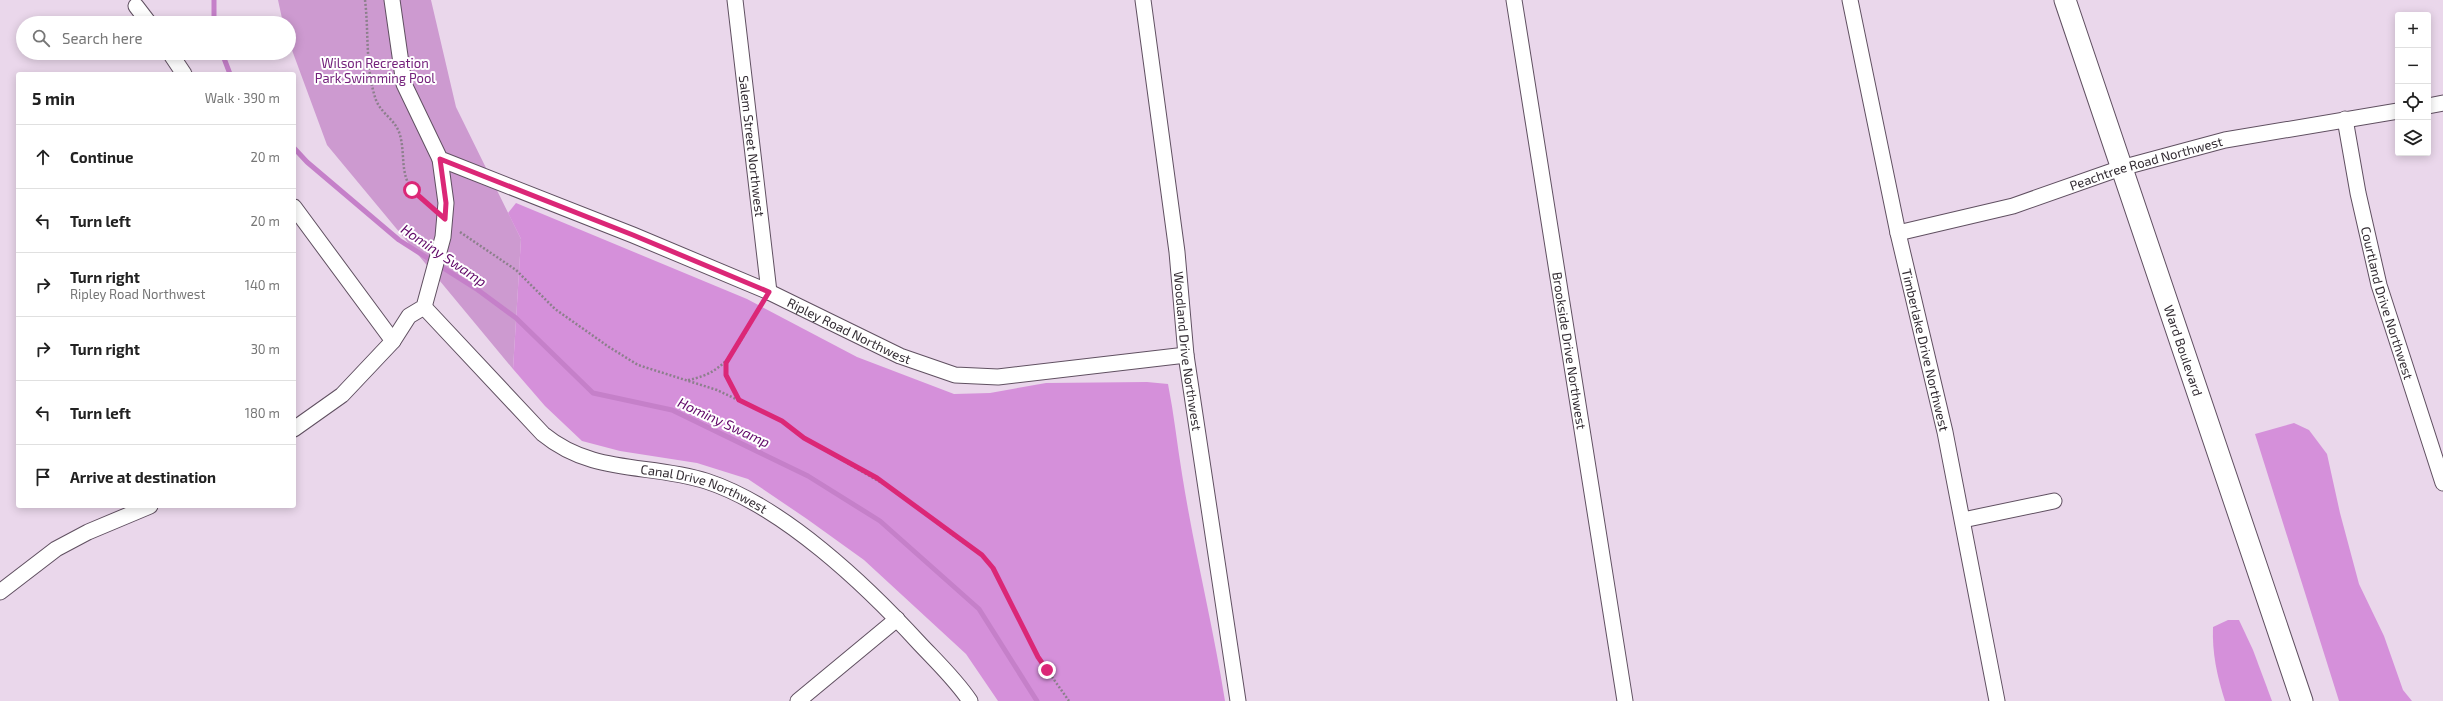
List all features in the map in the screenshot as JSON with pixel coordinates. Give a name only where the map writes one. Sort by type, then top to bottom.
[{"type":"main road","name":"Ward Boulevard","points":[[2065,0],[2302,701]]},
{"type":"street","points":[[296,428],[342,395],[393,342],[409,316],[424,307],[432,273],[442,242],[446,203],[440,159],[404,84],[392,0]]},
{"type":"street","name":"Salem Street Northwest","points":[[735,0],[769,292]]},
{"type":"street","name":"Woodland Drive Northwest","points":[[1143,0],[1178,252],[1186,355],[1238,701]]},
{"type":"street","name":"Brookside Drive Northwest","points":[[1514,0],[1625,701]]},
{"type":"street","name":"Timberlake Drive Northwest","points":[[1850,0],[1898,233],[1945,432],[1997,701]]},
{"type":"street","points":[[136,6],[143,16]]},
{"type":"street","points":[[175,60],[183,72]]},
{"type":"street","points":[[2431,105],[2443,103]]},
{"type":"street","name":"Peachtree Road Northwest","points":[[1898,233],[2013,206],[2121,168],[2225,140],[2395,111]]},
{"type":"street","name":"Courtland Drive Northwest","points":[[2345,119],[2358,193],[2379,285],[2443,483]]},
{"type":"street","name":"Ripley Road Northwest","points":[[440,159],[633,235],[769,292],[900,356],[955,376],[998,377],[1186,355]]},
{"type":"street","points":[[296,210],[393,342]]},
{"type":"street","name":"Canal Drive Northwest","points":[[424,307],[543,434],[558,446],[574,455],[593,461],[637,470],[677,474],[705,481],[734,492],[762,506],[811,543],[897,619],[960,687],[970,701]]},
{"type":"street","points":[[1963,520],[2054,501]]},
{"type":"street","points":[[0,592],[56,549],[94,529],[145,508]]},
{"type":"street","points":[[798,701],[897,619]]},
{"type":"path","points":[[365,0],[369,65],[376,101],[383,112],[392,120],[399,132],[405,175],[412,190],[445,219]]},
{"type":"path","points":[[458,231],[516,270],[555,309],[586,332],[638,365],[688,380],[739,400],[782,421],[804,438],[882,482],[982,555],[993,568],[1038,657],[1068,701]]},
{"type":"path","points":[[688,380],[702,378],[726,363],[769,292]]},
{"type":"path","points":[[726,363],[726,375],[739,400]]},
{"type":"green space","name":"Wilson Recreation Park Swimming Pool","points":[[278,0],[431,0],[456,107],[521,239],[513,369],[327,145],[296,60],[296,16],[281,16]]},
{"type":"shaded area","points":[[516,203],[747,299],[857,357],[954,394],[990,393],[1046,383],[1147,382],[1168,384],[1187,502],[1225,701],[998,701],[966,654],[864,560],[748,479],[697,463],[620,451],[582,441],[545,406],[513,369],[521,239],[508,213]]},
{"type":"shaded area","points":[[2294,423],[2309,430],[2327,454],[2340,513],[2359,584],[2384,636],[2403,690],[2412,701],[2339,701],[2255,434]]},
{"type":"shaded area","points":[[2228,620],[2239,620],[2253,650],[2272,701],[2225,701],[2213,646],[2213,627]]},
{"type":"waterway","name":"Hominy Swamp","points":[[214,0],[214,16]]},
{"type":"waterway","name":"Hominy Swamp","points":[[225,60],[229,72]]},
{"type":"waterway","name":"Hominy Swamp","points":[[296,150],[307,162],[399,240],[478,290],[516,318],[593,393],[672,410],[808,476],[880,521],[979,609],[1037,701]]},
{"type":"route","points":[[412,190],[445,219],[446,203],[440,159],[633,235],[769,292],[746,329],[735,351],[726,363],[726,375],[739,400],[782,421],[794,432],[877,478],[982,555],[993,568],[1038,657],[1047,670]]}]
